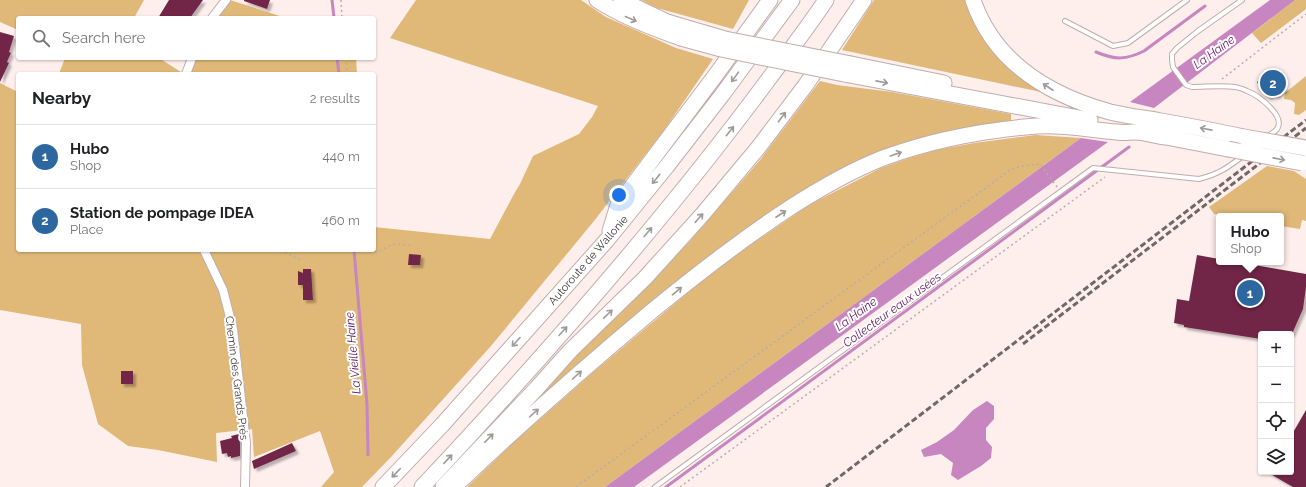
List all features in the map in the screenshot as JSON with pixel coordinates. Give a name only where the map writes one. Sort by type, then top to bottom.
[{"type":"highway","points":[[597,0],[614,11],[640,23],[684,33],[725,39],[847,69],[1126,127],[1136,132]]},
{"type":"highway","points":[[621,0],[668,22],[684,33]]},
{"type":"highway","points":[[682,120],[757,0]]},
{"type":"highway","points":[[607,240],[618,205],[770,0]]},
{"type":"highway","name":"Autoroute de Wallonie","points":[[382,487],[447,419],[607,240],[722,95],[792,0]]},
{"type":"highway","points":[[422,487],[583,309],[689,184],[743,114],[826,0]]},
{"type":"highway","points":[[443,487],[570,351],[645,278],[702,214],[758,148],[805,86],[864,0]]},
{"type":"highway","points":[[973,0],[985,28],[1006,55],[1022,70],[1053,91],[1111,112],[1249,142],[1306,148]]},
{"type":"highway","points":[[847,69],[1093,112],[1111,112]]},
{"type":"highway","points":[[454,487],[508,436],[586,367],[685,284],[763,225],[841,177],[882,159],[911,148],[947,139],[976,133],[1038,126],[1084,128],[1119,133],[1136,132],[1304,164]]},
{"type":"street","points":[[214,16],[226,0]]},
{"type":"street","points":[[187,72],[191,60]]},
{"type":"street","name":"Chemin des Grands Prés","points":[[205,252],[224,290],[233,329],[246,443],[245,487]]},
{"type":"lane","points":[[1065,21],[1113,46],[1128,43],[1187,0]]},
{"type":"lane","points":[[1242,0],[1198,31],[1177,48],[1172,54],[1172,60],[1173,67],[1186,85],[1234,87],[1248,91],[1269,106],[1277,116],[1279,124],[1277,129],[1260,142]]},
{"type":"lane","points":[[656,487],[1093,168],[1199,179],[1212,176],[1226,170],[1249,142]]},
{"type":"path","points":[[341,0],[342,16]]},
{"type":"path","points":[[1208,87],[1244,63],[1306,14]]},
{"type":"path","points":[[346,60],[347,72]]},
{"type":"path","points":[[576,487],[1010,170],[1021,166],[1040,164],[1054,183]]},
{"type":"path","points":[[680,487],[1098,180],[1107,175],[1121,171]]},
{"type":"path","points":[[376,252],[381,251],[396,244],[411,245]]},
{"type":"path","points":[[284,252],[301,260]]},
{"type":"shaded area","points":[[0,0],[144,0],[135,16],[16,16],[16,29],[0,22]]},
{"type":"shaded area","points":[[230,0],[280,16],[214,16]]},
{"type":"shaded area","points":[[416,0],[581,0],[606,17],[676,48],[713,59],[665,129],[594,221],[491,346],[362,487],[321,487],[334,472],[320,431],[254,457],[252,429],[216,433],[217,462],[158,450],[128,446],[98,424],[82,365],[81,324],[0,310],[0,83],[16,91],[16,252],[376,252],[376,227],[490,239],[520,184],[533,156],[579,134],[592,117],[598,106],[390,38]]},
{"type":"shaded area","points":[[641,0],[749,0],[733,29],[657,8]]},
{"type":"shaded area","points":[[874,0],[965,0],[977,25],[1040,87],[1041,92],[842,50]]},
{"type":"shaded area","points":[[1295,0],[1306,0],[1306,9],[1261,43],[1252,33]]},
{"type":"shaded area","points":[[64,60],[162,60],[181,72],[60,72]]},
{"type":"shaded area","points":[[191,60],[356,60],[357,72],[187,72]]},
{"type":"shaded area","points":[[1306,76],[1306,110],[1299,115],[1294,114],[1295,103],[1291,100],[1284,99],[1285,93]]},
{"type":"shaded area","points":[[820,81],[837,85],[892,92],[1011,114],[1011,124],[972,127],[935,134],[907,142],[835,174],[542,399],[538,395],[689,242],[760,160]]},
{"type":"shaded area","points":[[1036,135],[1081,138],[605,487],[467,487],[513,443],[591,374],[691,290],[727,261],[809,205],[881,168],[909,158],[936,150],[974,143]]},
{"type":"shaded area","points":[[1267,166],[1294,171],[1306,179],[1306,221],[1302,220],[1300,229],[1284,226],[1284,213],[1216,213],[1216,214],[1209,207]]},
{"type":"water","name":"La Haine","points":[[1270,0],[1295,0],[1154,108],[1130,102]]},
{"type":"water","name":"La Haine","points":[[1081,138],[1108,142],[634,487],[605,487]]},
{"type":"water","points":[[987,401],[994,406],[994,419],[986,428],[986,440],[992,447],[991,458],[958,480],[951,475],[953,463],[941,454],[924,457],[921,450],[937,442],[954,430],[973,410]]},
{"type":"building","points":[[169,0],[203,0],[191,16],[159,16]]},
{"type":"building","points":[[244,0],[270,0],[267,9]]},
{"type":"building","points":[[0,32],[14,36],[9,52],[11,53],[7,62],[9,63],[0,82]]},
{"type":"building","points":[[1271,69],[1285,89],[1275,96],[1273,94],[1268,97],[1257,82],[1262,79],[1260,76]]},
{"type":"building","points":[[409,254],[421,255],[420,265],[408,265]]},
{"type":"building","points":[[1197,255],[1216,258],[1216,265],[1254,265],[1306,274],[1303,309],[1293,331],[1258,331],[1258,339],[1184,327],[1184,325],[1174,323],[1177,299],[1189,301]]},
{"type":"building","points":[[303,269],[311,269],[313,300],[303,300],[303,285],[298,285],[298,271],[303,273]]},
{"type":"building","points":[[121,371],[133,371],[133,384],[121,384]]},
{"type":"building","points":[[1306,410],[1306,487],[1293,487],[1272,475],[1294,475],[1294,431]]},
{"type":"building","points":[[239,434],[240,456],[231,458],[231,456],[228,457],[227,453],[222,454],[220,441],[232,438],[231,436]]},
{"type":"building","points":[[292,443],[296,451],[254,469],[252,461]]},
{"type":"waterway","name":"La Vieille Haine","points":[[332,0],[334,16]]},
{"type":"waterway","points":[[1096,52],[1115,58],[1138,54],[1205,6]]},
{"type":"waterway","name":"La Vieille Haine","points":[[337,60],[339,72]]},
{"type":"waterway","name":"Collecteur eaux usées","points":[[666,487],[1129,147]]},
{"type":"waterway","name":"La Vieille Haine","points":[[354,252],[367,404],[368,455]]},
{"type":"railway","points":[[826,487],[1306,120]]},
{"type":"railway","points":[[1023,344],[1306,128]]},
{"type":"place","name":"Station de pompage IDEA","points":[[1273,83]]},
{"type":"place","name":"Hubo","points":[[1250,293]]}]
